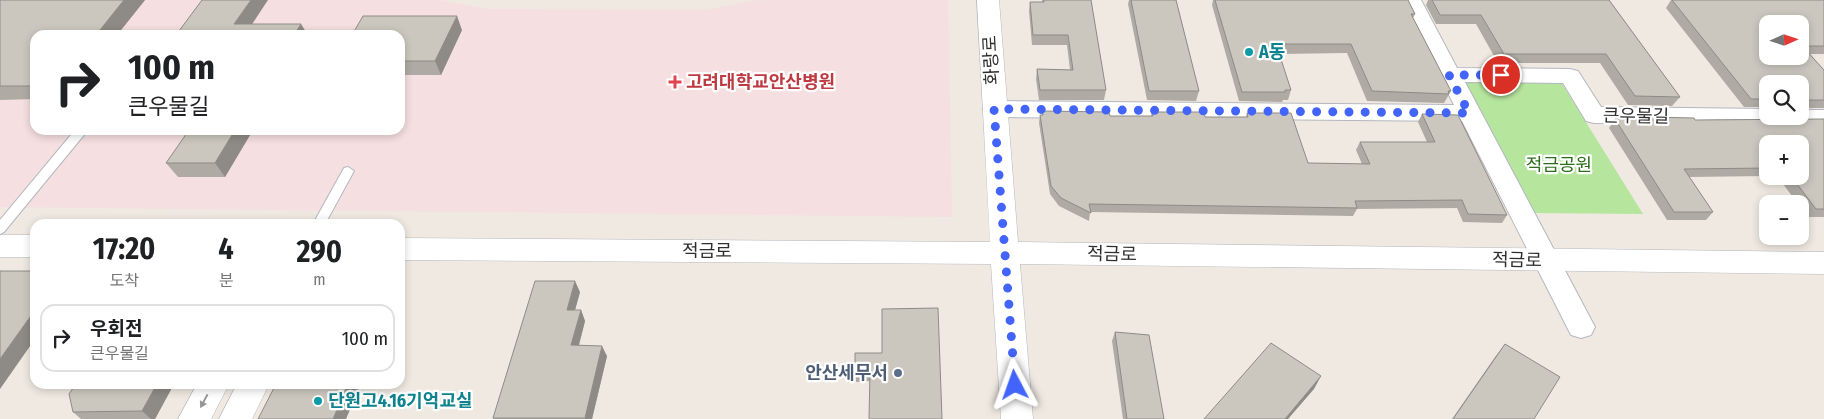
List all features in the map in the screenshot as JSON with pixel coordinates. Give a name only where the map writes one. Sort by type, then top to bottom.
[{"type":"street","name":"화랑로","points":[[988,0],[994,109],[1018,419]]},
{"type":"street","points":[[1411,0],[1581,327]]},
{"type":"street","name":"큰우물길","points":[[1449,75],[1570,76],[1594,116],[1824,118]]},
{"type":"street","points":[[994,109],[1469,113]]},
{"type":"street","points":[[0,246],[30,246]]},
{"type":"street","name":"적금로","points":[[405,249],[1006,253],[1824,263]]},
{"type":"street","points":[[194,419],[210,389]]},
{"type":"street","points":[[235,419],[250,389]]},
{"type":"lane","points":[[0,229],[78,135]]},
{"type":"lane","points":[[321,219],[348,171]]},
{"type":"shaded area","name":"고려대학교안산병원","points":[[0,0],[439,0],[488,9],[704,10],[758,0],[948,0],[952,217],[0,207]]},
{"type":"green space","name":"적금공원","points":[[1463,82],[1561,82],[1643,214],[1533,213]]},
{"type":"building","points":[[0,0],[124,0],[100,30],[30,30],[30,86],[0,86]]},
{"type":"building","points":[[202,0],[251,0],[234,24],[301,24],[297,30],[180,30]]},
{"type":"building","points":[[1044,0],[1091,0],[1106,90],[1040,90],[1037,69],[1073,70],[1068,35],[1033,35],[1030,2],[1044,2]]},
{"type":"building","points":[[1131,0],[1176,0],[1199,91],[1149,91]]},
{"type":"building","points":[[1215,0],[1408,0],[1415,14],[1411,14],[1451,91],[1448,91],[1449,94],[1372,91],[1351,44],[1276,44],[1291,90],[1285,90],[1285,92],[1242,92]]},
{"type":"building","points":[[1432,0],[1609,0],[1680,97],[1635,96],[1606,54],[1504,54],[1481,15],[1440,15]]},
{"type":"building","points":[[1672,0],[1824,0],[1824,46],[1809,46],[1809,15],[1759,15],[1759,65],[1809,65],[1809,54],[1824,70],[1824,100],[1809,100],[1809,75],[1759,75],[1759,99],[1751,99]]},
{"type":"building","points":[[363,16],[457,16],[435,61],[405,61],[405,30],[355,30]]},
{"type":"building","points":[[1042,111],[1109,112],[1110,116],[1153,116],[1152,112],[1204,112],[1205,117],[1248,117],[1247,113],[1291,113],[1308,163],[1370,164],[1360,142],[1435,142],[1422,114],[1458,115],[1507,215],[1468,214],[1462,200],[1355,201],[1357,208],[1089,204],[1091,213],[1061,198],[1051,186],[1040,115],[1043,115]]},
{"type":"building","points":[[1648,117],[1694,118],[1695,120],[1759,120],[1759,125],[1809,125],[1809,119],[1824,119],[1824,209],[1816,209],[1809,200],[1809,195],[1805,195],[1798,185],[1809,185],[1809,135],[1759,135],[1759,168],[1684,169],[1713,212],[1674,212],[1615,119],[1650,120]]},
{"type":"building","points":[[186,135],[232,135],[215,163],[166,163]]},
{"type":"building","points":[[0,271],[30,271],[30,317],[0,359]]},
{"type":"building","points":[[535,281],[575,281],[567,310],[581,310],[571,345],[602,346],[585,418],[493,418]]},
{"type":"building","name":"안산세무서","points":[[938,308],[942,419],[869,419],[870,371],[855,371],[855,353],[882,353],[882,309]]},
{"type":"building","points":[[1115,332],[1149,335],[1164,419],[1127,419]]},
{"type":"building","points":[[1271,343],[1321,376],[1285,419],[1204,419]]},
{"type":"building","points":[[1505,344],[1560,377],[1534,419],[1453,419]]},
{"type":"building","points":[[72,389],[154,389],[142,411],[73,412],[69,394]]},
{"type":"building","name":"단원고4.16기억교실","points":[[273,389],[346,389],[333,419],[258,419]]},
{"type":"place","name":"A동","points":[[1249,52]]},
{"type":"place","name":"고려대학교안산병원","points":[[675,82]]},
{"type":"place","name":"안산세무서","points":[[898,373]]},
{"type":"place","name":"단원고4.16기억교실","points":[[318,401]]},
{"type":"route","points":[[1015,385],[994,109],[1469,113],[1449,75],[1501,75]]}]
